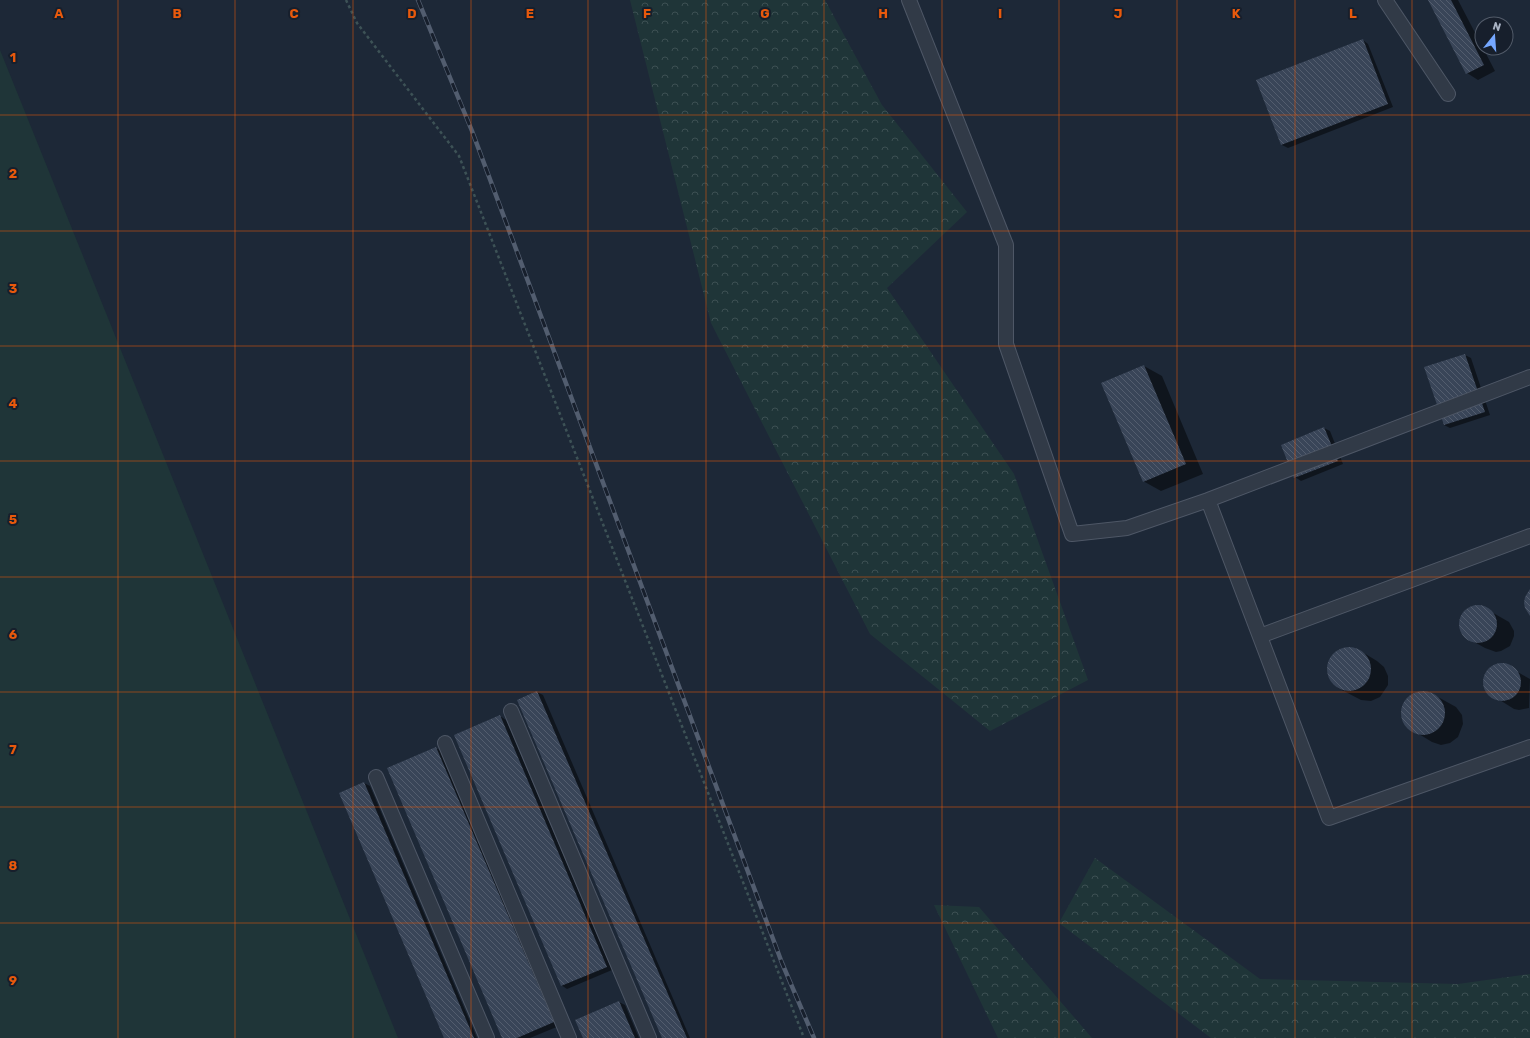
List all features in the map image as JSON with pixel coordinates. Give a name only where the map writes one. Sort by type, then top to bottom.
[{"type":"lane","points":[[908,0],[1006,245],[1006,344],[1072,534],[1127,528],[1208,500],[1530,377]]},
{"type":"lane","points":[[1385,0],[1448,94]]},
{"type":"lane","points":[[1208,500],[1329,818],[1530,747]]},
{"type":"lane","points":[[1260,636],[1530,536]]},
{"type":"lane","points":[[511,711],[649,1038]]},
{"type":"lane","points":[[445,744],[570,1038]]},
{"type":"lane","points":[[376,777],[486,1038]]},
{"type":"path","points":[[346,0],[357,23],[459,156],[804,1038]]},
{"type":"green space","points":[[630,0],[825,0],[882,105],[967,212],[887,288],[1014,474],[1088,680],[990,731],[870,634],[711,323]]},
{"type":"green space","points":[[0,50],[398,1038],[0,1038]]},
{"type":"green space","points":[[1095,858],[1260,979],[1458,984],[1530,974],[1530,1038],[1211,1038],[1059,923]]},
{"type":"green space","points":[[934,905],[979,907],[1092,1038],[998,1038]]},
{"type":"building","points":[[1428,0],[1451,0],[1474,45],[1474,56],[1479,56],[1484,65],[1466,74]]},
{"type":"building","points":[[1363,39],[1388,104],[1281,145],[1256,80]]},
{"type":"building","points":[[1465,354],[1485,412],[1444,425],[1424,367]]},
{"type":"building","points":[[1144,365],[1186,464],[1143,482],[1101,383]]},
{"type":"building","points":[[1324,427],[1338,461],[1294,478],[1281,445]]},
{"type":"building","points":[[1530,589],[1530,616],[1524,603],[1525,597]]},
{"type":"building","points":[[1478,605],[1491,611],[1497,624],[1491,637],[1478,643],[1465,637],[1459,624],[1465,611]]},
{"type":"building","points":[[1345,647],[1353,647],[1358,648],[1365,653],[1370,660],[1370,678],[1365,685],[1358,690],[1345,691],[1337,688],[1330,681],[1327,673],[1327,665],[1330,657],[1337,650]]},
{"type":"building","points":[[1502,663],[1515,669],[1521,682],[1515,695],[1502,701],[1489,695],[1483,682],[1489,669]]},
{"type":"building","points":[[537,691],[687,1038],[662,1038],[517,700]]},
{"type":"building","points":[[1419,691],[1427,691],[1432,692],[1439,697],[1444,704],[1444,722],[1439,729],[1432,734],[1419,735],[1411,732],[1404,725],[1401,717],[1401,709],[1404,701],[1411,694]]},
{"type":"building","points":[[500,715],[607,967],[561,986],[454,735]]},
{"type":"building","points":[[436,747],[554,1022],[517,1038],[502,1038],[387,768]]},
{"type":"building","points":[[364,782],[474,1038],[444,1038],[339,793]]},
{"type":"building","points":[[619,1001],[635,1038],[583,1038],[575,1020]]},
{"type":"railway","points":[[418,0],[472,131],[782,963],[814,1038]]}]
